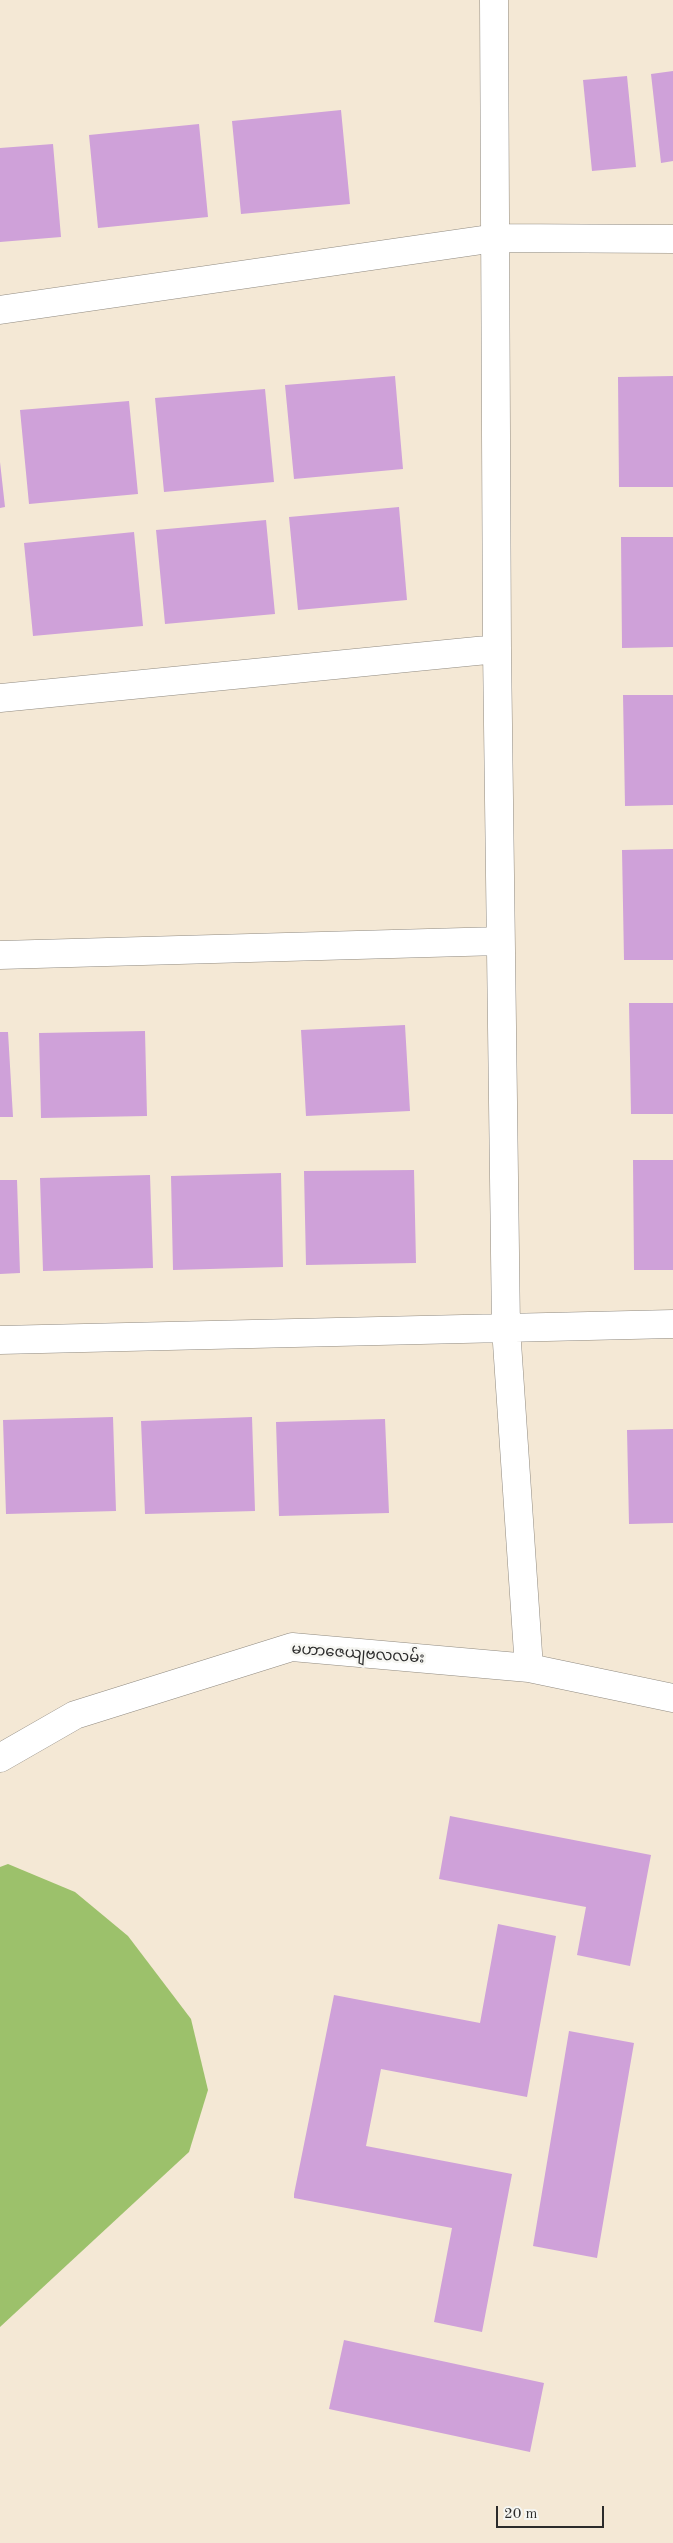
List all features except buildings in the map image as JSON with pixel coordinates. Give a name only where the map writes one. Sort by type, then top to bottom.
[{"type":"street","points":[[494,0],[497,649],[506,1328],[529,1668]]},
{"type":"street","points":[[0,310],[496,238],[673,239]]},
{"type":"street","points":[[0,698],[497,649]]},
{"type":"street","points":[[0,955],[500,941]]},
{"type":"street","points":[[0,1340],[673,1324]]},
{"type":"street","name":"မဟာဇေယျဗလလမ်း","points":[[0,1758],[75,1715],[292,1647],[529,1668],[673,1698]]},
{"type":"green space","points":[[8,1864],[75,1892],[128,1936],[191,2019],[208,2090],[189,2152],[0,2327],[0,1867]]}]
